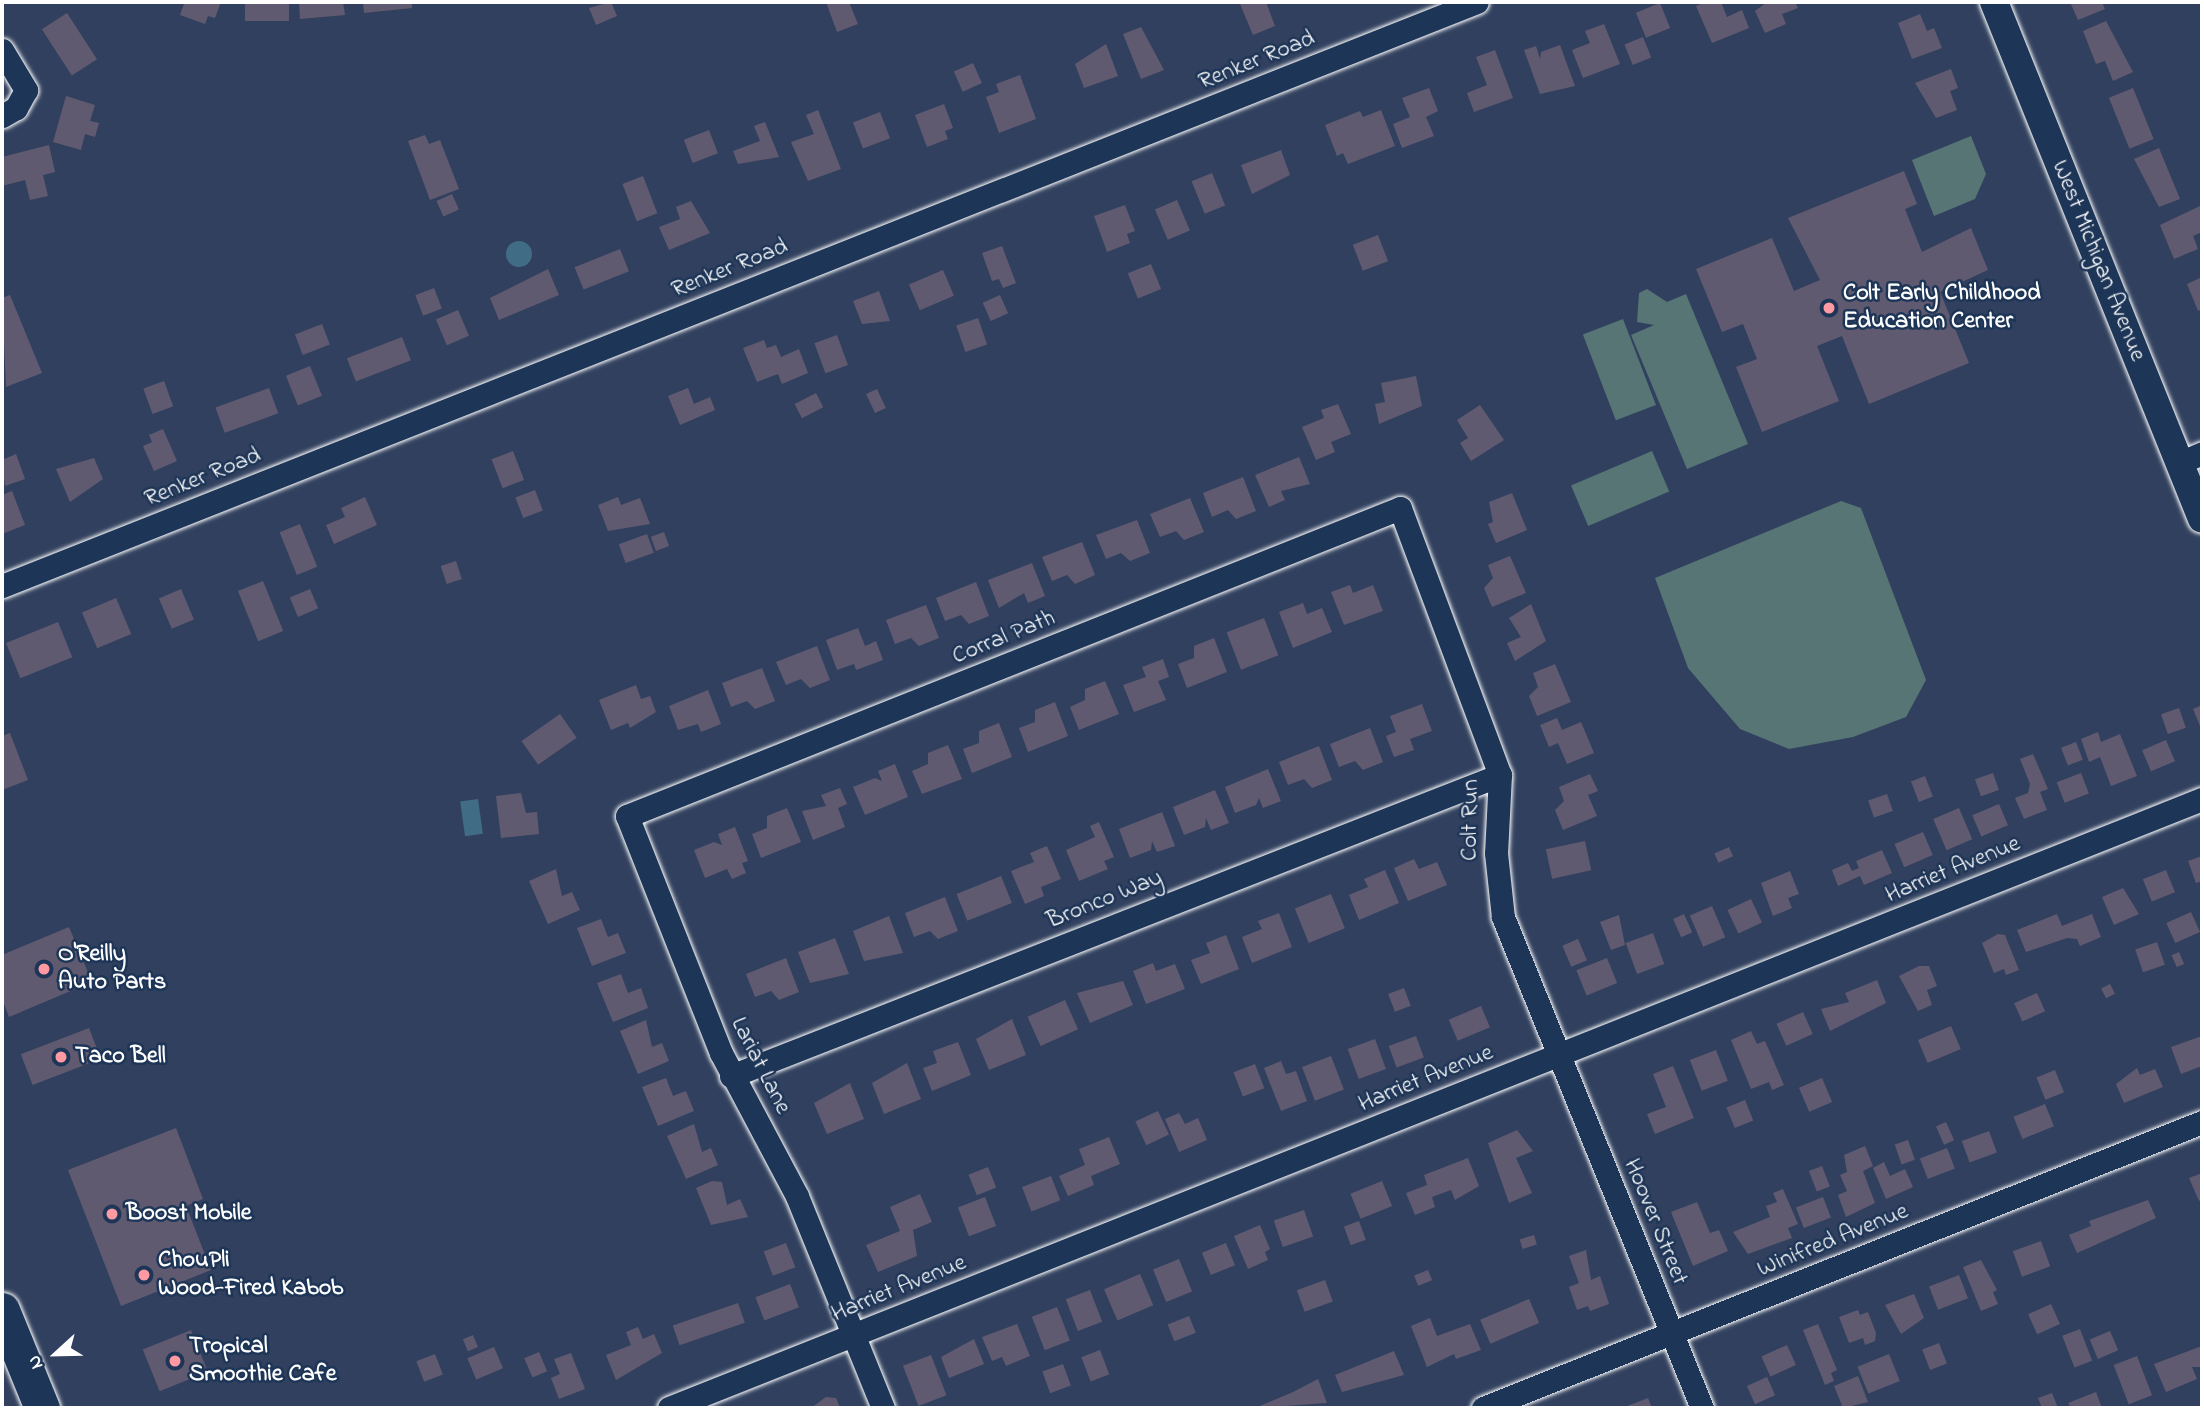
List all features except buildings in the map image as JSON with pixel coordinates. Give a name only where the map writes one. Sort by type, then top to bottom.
[{"type":"main road","points":[[2,1310],[42,1408]]},
{"type":"street","name":"Renker Road","points":[[2,586],[1477,2]]},
{"type":"street","name":"West Michigan Avenue","points":[[1994,2],[2191,458],[2202,519]]},
{"type":"street","points":[[2,50],[26,90],[16,108],[2,116]]},
{"type":"street","name":"Colt Run","points":[[1400,508],[1500,775],[1496,853],[1503,917],[1559,1055]]},
{"type":"street","name":"Corral Path","points":[[627,816],[1400,508]]},
{"type":"street","name":"Bronco Way","points":[[731,1076],[1500,775]]},
{"type":"street","name":"Harriet Avenue","points":[[670,1408],[2202,799]]},
{"type":"street","name":"Lariat Lane","points":[[627,816],[731,1076],[797,1196],[883,1408]]},
{"type":"street","name":"Hoover Street","points":[[1559,1055],[1702,1408]]},
{"type":"street","name":"Winifred Avenue","points":[[1483,1408],[2202,1122]]},
{"type":"green space","points":[[1971,136],[1986,174],[1975,199],[1934,216],[1912,160]]},
{"type":"green space","points":[[1647,289],[1667,302],[1686,294],[1748,444],[1687,469],[1631,335],[1654,325],[1637,322],[1639,293]]},
{"type":"green space","points":[[1623,319],[1656,405],[1616,420],[1583,334]]},
{"type":"green space","points":[[1652,451],[1669,492],[1588,526],[1571,485]]},
{"type":"green space","points":[[1841,501],[1861,508],[1926,680],[1906,717],[1853,737],[1789,749],[1740,729],[1688,668],[1655,578]]},
{"type":"water","points":[[519,241],[528,245],[532,254],[528,263],[519,267],[510,263],[506,254],[510,245]]},
{"type":"water","points":[[478,799],[483,834],[465,836],[460,802]]},
{"type":"place","name":"Colt Early Childhood Education Center","points":[[1829,308]]},
{"type":"place","name":"O'Reilly Auto Parts","points":[[44,969]]},
{"type":"place","name":"Taco Bell","points":[[61,1057]]},
{"type":"place","name":"Boost Mobile","points":[[112,1214]]},
{"type":"place","name":"ChouPli Wood-Fired Kabob","points":[[144,1275]]},
{"type":"place","name":"Tropical Smoothie Cafe","points":[[175,1361]]}]
